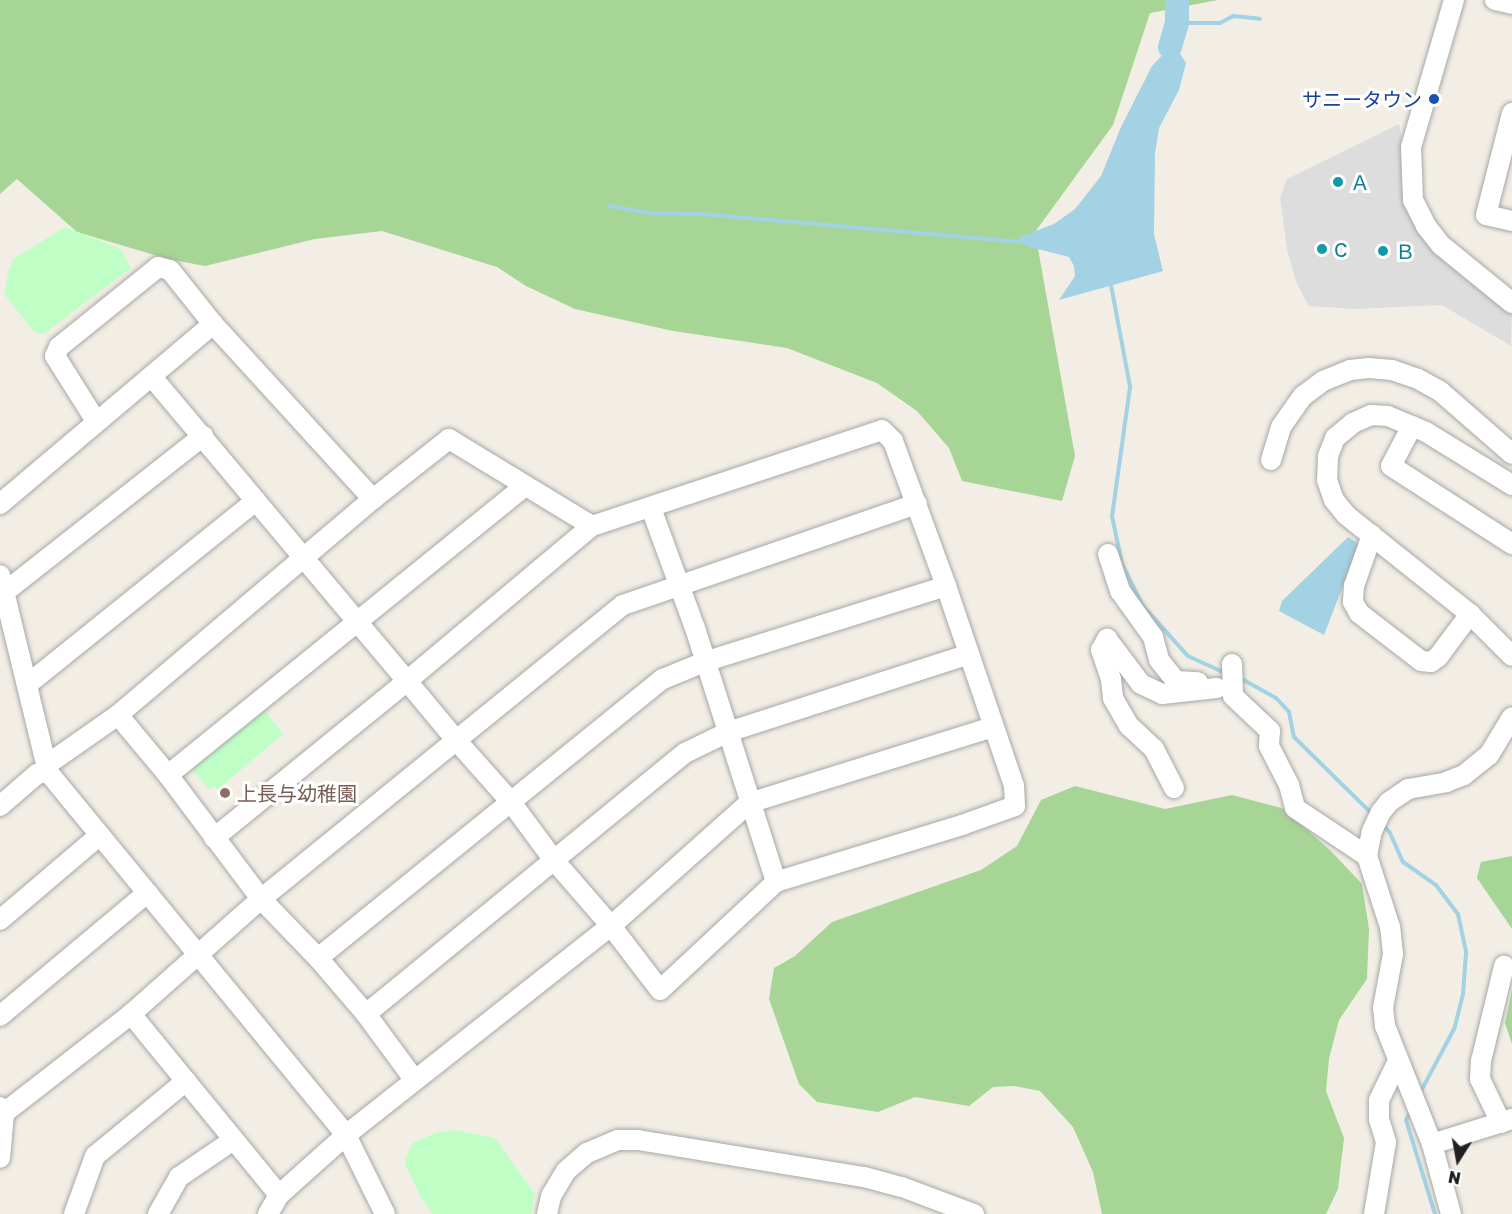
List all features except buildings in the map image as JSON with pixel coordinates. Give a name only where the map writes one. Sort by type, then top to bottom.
[{"type":"street","points":[[1454,0],[1411,147],[1413,201],[1426,226],[1441,245],[1512,303]]},
{"type":"street","points":[[1495,0],[1512,4]]},
{"type":"street","points":[[1512,113],[1486,215],[1512,221]]},
{"type":"street","points":[[96,421],[56,356],[59,347],[158,267],[170,270],[213,324],[373,499]]},
{"type":"street","points":[[0,504],[213,324]]},
{"type":"street","points":[[1271,460],[1281,427],[1303,396],[1323,381],[1341,374],[1369,368],[1392,370],[1418,378],[1441,392],[1512,454]]},
{"type":"street","points":[[151,376],[203,436],[303,558],[407,681],[456,740],[511,802],[553,859],[611,926],[660,990],[776,882],[962,825],[1015,806],[1014,786],[917,504],[893,441],[882,430],[592,526],[407,681],[214,838]]},
{"type":"street","points":[[1512,485],[1412,426],[1388,416],[1371,415],[1353,423],[1335,438],[1328,456],[1327,480],[1334,500],[1346,515],[1470,614],[1512,656]]},
{"type":"street","points":[[1412,426],[1391,466],[1512,544]]},
{"type":"street","points":[[203,436],[3,583],[48,768],[147,893],[346,1135],[377,1210]]},
{"type":"street","points":[[0,806],[37,774],[118,715],[373,499],[448,439],[592,526]]},
{"type":"street","points":[[168,775],[358,624],[525,486]]},
{"type":"street","points":[[28,684],[256,501]]},
{"type":"street","points":[[1,1146],[2,1110],[131,1014],[261,899],[623,605],[917,504]]},
{"type":"street","points":[[651,508],[681,586],[776,882]]},
{"type":"street","points":[[1372,535],[1354,586],[1353,602],[1359,613],[1421,661],[1431,662],[1438,657],[1470,614]]},
{"type":"street","points":[[1108,554],[1120,591],[1153,637],[1159,660],[1176,681],[1229,680]]},
{"type":"street","points":[[318,958],[663,679],[704,662],[946,586]]},
{"type":"street","points":[[1174,788],[1154,749],[1129,726],[1113,698],[1111,679],[1101,650],[1107,639],[1141,684],[1162,694],[1229,680]]},
{"type":"street","points":[[366,1014],[685,753],[728,732],[969,654]]},
{"type":"street","points":[[1229,680],[1270,731],[1269,746],[1289,785],[1295,808],[1367,856]]},
{"type":"street","points":[[118,715],[168,775],[261,899],[318,958],[366,1014],[414,1079]]},
{"type":"street","points":[[1451,1214],[1432,1144],[1385,1026],[1383,1008],[1393,954],[1390,927],[1367,856],[1377,820],[1389,802],[1408,789],[1446,782],[1464,775],[1489,755],[1512,717]]},
{"type":"street","points":[[268,1214],[279,1196],[346,1135],[414,1079],[611,926],[749,803],[993,727]]},
{"type":"street","points":[[0,920],[100,835]]},
{"type":"street","points":[[0,1016],[147,893]]},
{"type":"street","points":[[1432,1144],[1506,1121],[1480,1079],[1481,1061],[1504,966]]},
{"type":"street","points":[[131,1014],[279,1196]]},
{"type":"street","points":[[1374,1214],[1386,1142],[1379,1119],[1379,1100],[1398,1061]]},
{"type":"street","points":[[74,1214],[95,1156],[186,1081]]},
{"type":"street","points":[[547,1214],[551,1196],[566,1171],[587,1153],[618,1140],[638,1140],[864,1177],[902,1187],[974,1214]]},
{"type":"street","points":[[158,1214],[179,1177],[232,1141]]},
{"type":"shaded area","points":[[1399,124],[1403,149],[1401,182],[1407,206],[1512,310],[1511,346],[1442,305],[1356,309],[1309,306],[1297,284],[1287,250],[1280,197],[1287,179]]},
{"type":"green space","points":[[0,0],[1218,0],[1150,13],[1113,125],[1035,232],[1075,456],[1062,501],[962,481],[949,448],[917,411],[877,383],[787,348],[673,331],[575,309],[526,286],[497,267],[382,231],[315,239],[205,266],[168,259],[77,232],[17,179],[0,194]]},
{"type":"green space","points":[[65,227],[121,249],[131,268],[44,334],[34,332],[4,294],[8,274],[13,259]]},
{"type":"green space","points":[[262,707],[283,734],[217,790],[214,786],[209,789],[188,765]]},
{"type":"green space","points":[[1075,786],[1165,809],[1232,795],[1282,808],[1331,851],[1362,884],[1369,929],[1367,979],[1339,1020],[1329,1059],[1326,1091],[1344,1138],[1338,1189],[1326,1214],[1102,1214],[1093,1172],[1073,1127],[1040,1091],[1015,1086],[993,1087],[969,1106],[915,1097],[878,1112],[817,1102],[799,1084],[769,999],[774,968],[795,956],[832,922],[981,870],[1017,846],[1041,800]]},
{"type":"green space","points":[[1512,856],[1512,929],[1477,878],[1481,862]]},
{"type":"green space","points":[[1512,990],[1512,1044],[1505,1023]]},
{"type":"green space","points":[[454,1130],[495,1138],[535,1194],[531,1214],[433,1214],[421,1197],[405,1164],[406,1157],[413,1143],[435,1133]]},
{"type":"water","points":[[1170,47],[1177,49],[1186,63],[1179,90],[1159,128],[1155,153],[1154,234],[1163,271],[1059,300],[1075,276],[1074,266],[1069,257],[1030,247],[1019,242],[1019,237],[1054,224],[1075,209],[1101,176],[1121,127],[1152,66]]},
{"type":"water","points":[[1348,537],[1359,544],[1324,635],[1279,611],[1282,601]]},
{"type":"waterway","points":[[1170,47],[1177,23],[1177,0]]},
{"type":"waterway","points":[[1177,23],[1220,23],[1233,16],[1260,19]]},
{"type":"waterway","points":[[609,206],[650,213],[701,214],[1019,242]]},
{"type":"waterway","points":[[1111,285],[1130,387],[1112,516],[1122,564],[1143,606],[1188,656],[1227,674]]},
{"type":"waterway","points":[[1240,678],[1276,698],[1289,712],[1294,737],[1373,815]]},
{"type":"waterway","points":[[1382,824],[1390,833],[1403,862],[1436,885],[1458,914],[1466,953],[1463,994],[1454,1029],[1420,1093]]},
{"type":"waterway","points":[[1411,1111],[1406,1120],[1435,1214]]},
{"type":"place","name":"サニータウン","points":[[1434,99]]},
{"type":"place","name":"Ａ","points":[[1338,182]]},
{"type":"place","name":"C","points":[[1322,249]]},
{"type":"place","name":"Ｂ","points":[[1383,251]]},
{"type":"place","name":"上長与幼稚園","points":[[225,793]]}]
